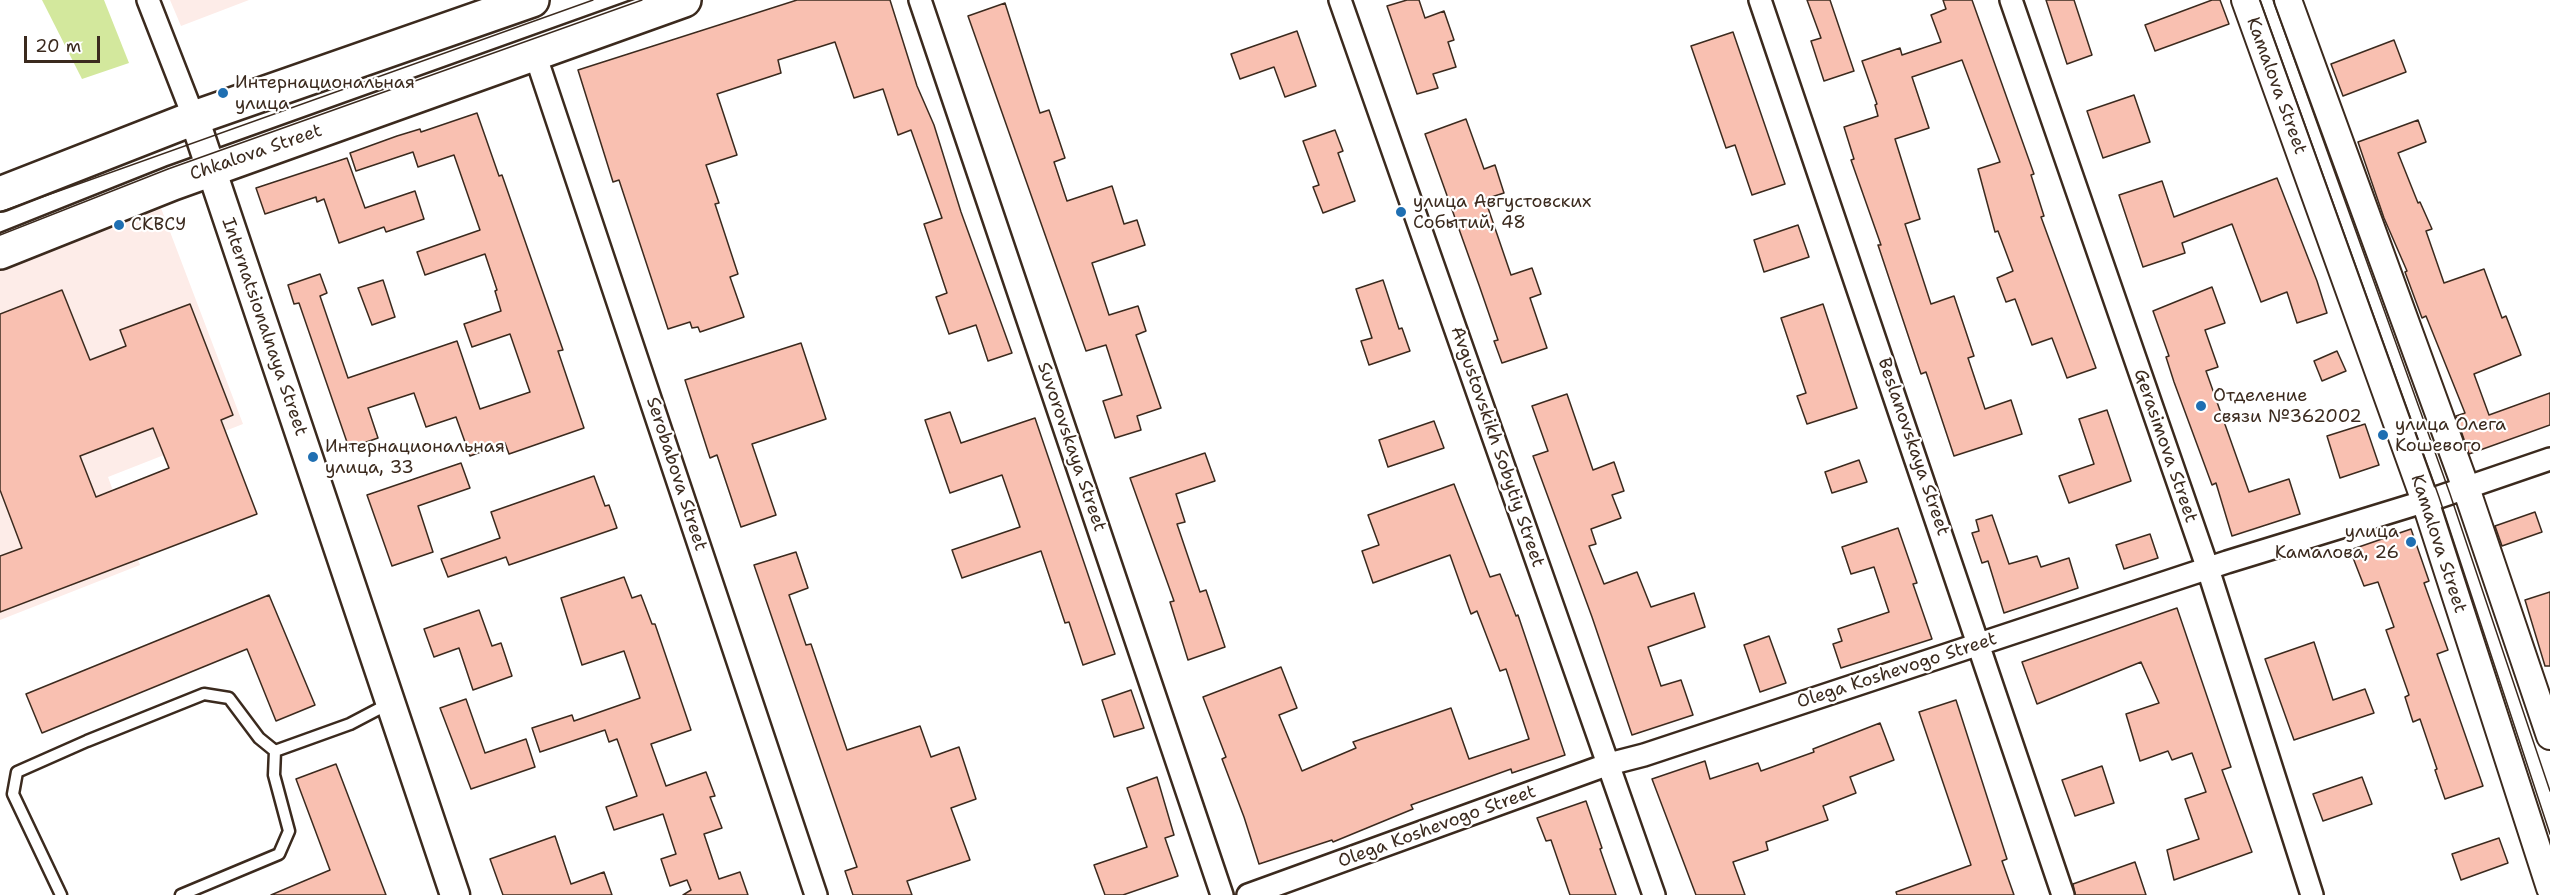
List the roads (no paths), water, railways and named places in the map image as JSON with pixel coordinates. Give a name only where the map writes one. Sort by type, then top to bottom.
[{"type":"main road","points":[[0,194],[195,118],[532,0]]},
{"type":"main road","name":"Chkalova Street","points":[[0,252],[211,169],[684,0]]},
{"type":"main road","name":"Internatsionalnaya Street","points":[[195,118],[455,895]]},
{"type":"street","name":"Internatsionalnaya Street","points":[[148,0],[195,118]]},
{"type":"street","name":"Suvorovskaya Street","points":[[920,0],[1222,895]]},
{"type":"street","name":"Avgustovskikh Sobytiy Street","points":[[1340,0],[1654,895]]},
{"type":"street","name":"Beslanovskaya Street","points":[[1760,0],[2063,895]]},
{"type":"street","name":"Gerasimova Street","points":[[2011,0],[2208,569],[2312,895]]},
{"type":"street","name":"Kamalova Street","points":[[2245,0],[2425,501],[2550,888]]},
{"type":"street","points":[[2288,0],[2466,488],[2550,736]]},
{"type":"street","name":"Serobabova Street","points":[[535,54],[816,895]]},
{"type":"street","name":"Olega Koshevogo Street","points":[[1248,895],[1609,764],[1644,755],[2550,459]]},
{"type":"lane","points":[[61,895],[13,794],[17,772],[204,694],[229,698],[259,738],[275,751]]},
{"type":"lane","points":[[275,751],[350,724],[391,703]]},
{"type":"lane","points":[[181,895],[279,854],[289,831],[274,776],[275,751]]},
{"type":"tram line","points":[[0,212],[593,0]]},
{"type":"tram line","points":[[0,235],[168,169],[642,0]]},
{"type":"tram line","points":[[2260,0],[2439,497],[2550,834]]},
{"type":"tram line","points":[[2273,0],[2450,494],[2550,791]]},
{"type":"place","name":"Интернациональная улица","points":[[223,93]]},
{"type":"place","name":"улица Августовских Событий, 48","points":[[1401,212]]},
{"type":"place","name":"СКВСУ","points":[[119,225]]},
{"type":"place","name":"Отделение связи №362002","points":[[2201,406]]},
{"type":"place","name":"улица Олега Кошевого","points":[[2383,435]]},
{"type":"place","name":"Интернациональная улица, 33","points":[[313,457]]},
{"type":"place","name":"улица Камалова, 26","points":[[2411,542]]}]
